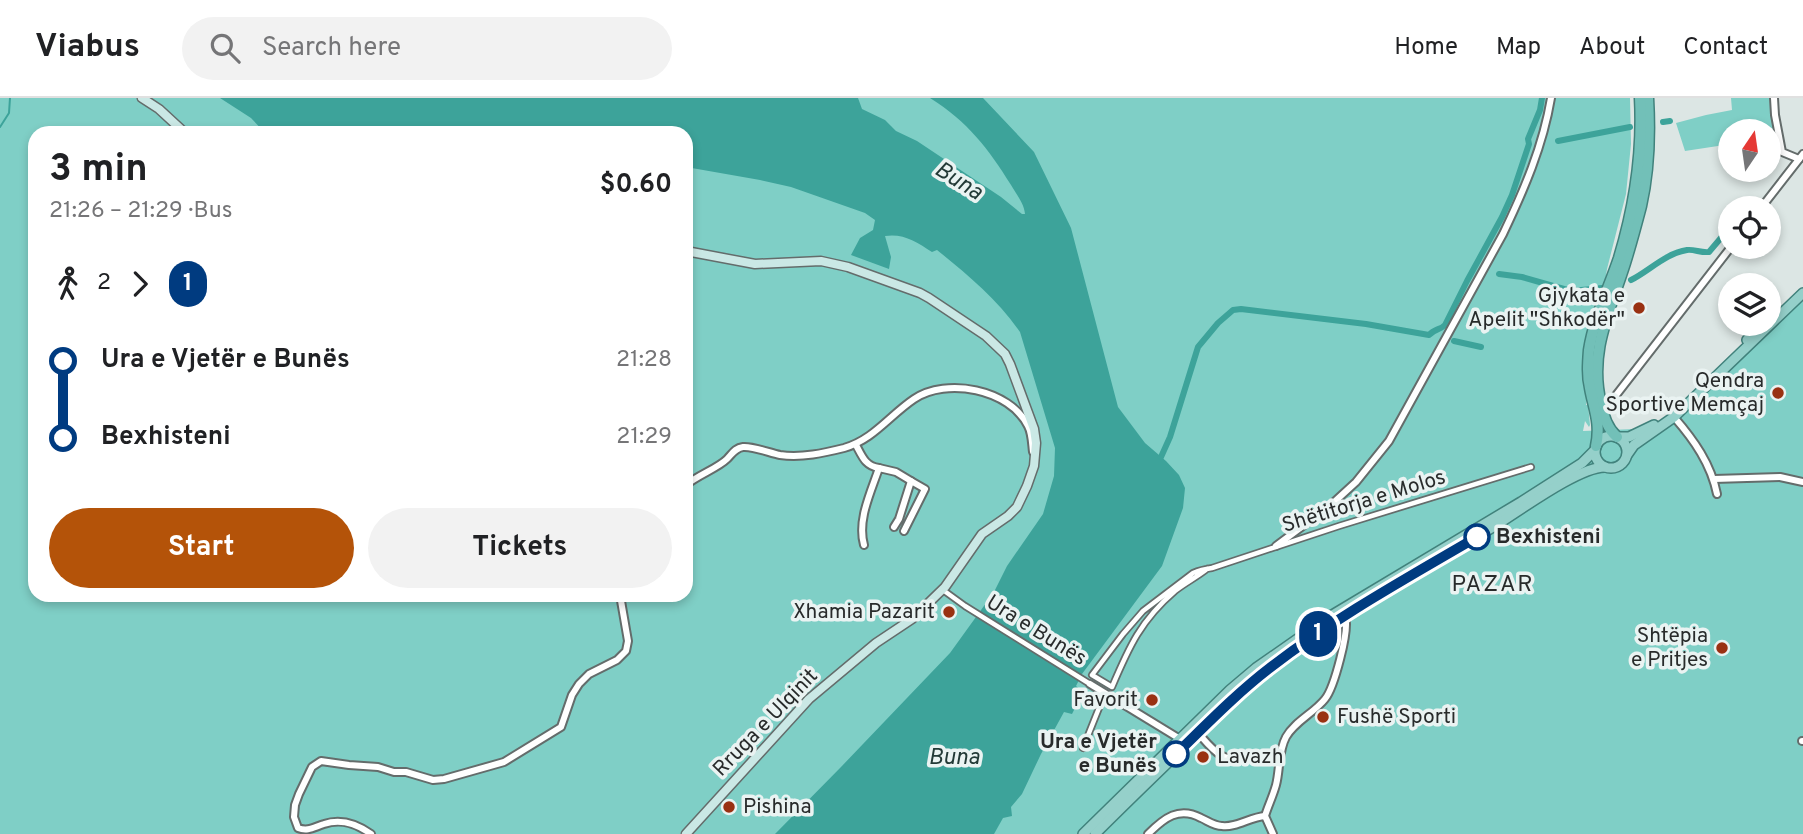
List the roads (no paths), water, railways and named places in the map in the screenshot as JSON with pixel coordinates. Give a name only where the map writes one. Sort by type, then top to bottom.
[{"type":"highway","points":[[1617,437],[1600,414],[1589,387],[1589,349],[1634,199],[1640,149],[1640,98]]},
{"type":"highway","points":[[1596,448],[1600,414],[1596,378],[1597,353],[1642,201],[1648,149],[1648,98]]},
{"type":"main road","points":[[142,98],[177,126]]},
{"type":"main road","points":[[693,252],[755,264],[815,261],[836,263],[924,295],[976,328],[1005,354],[1034,429],[1036,456]]},
{"type":"main road","points":[[1781,306],[1803,285]]},
{"type":"main road","points":[[1095,834],[1236,696],[1271,667],[1407,577],[1571,479],[1597,467],[1616,467],[1625,460],[1634,445],[1674,417],[1803,293]]},
{"type":"main road","points":[[1605,467],[1595,457],[1599,441],[1605,437],[1629,437],[1666,418],[1751,336]]},
{"type":"main road","points":[[1617,437],[1623,441],[1627,455]]},
{"type":"main road","points":[[1083,834],[1230,690],[1256,668],[1302,635],[1403,571],[1582,463],[1596,448]]},
{"type":"main road","name":"Rruga e Ulqinit","points":[[686,834],[808,699],[876,643],[912,619],[943,590],[982,534],[1017,507],[1036,456]]},
{"type":"street","points":[[1276,546],[1332,504],[1356,482],[1381,452],[1399,424],[1517,205],[1538,151],[1551,98]]},
{"type":"street","points":[[1769,196],[1801,156],[1782,152],[1774,115],[1774,98]]},
{"type":"street","points":[[1600,414],[1722,259]]},
{"type":"street","points":[[693,479],[727,460],[736,449],[743,447],[800,456],[856,445],[915,398],[930,391],[956,387],[983,392],[1007,404],[1029,427],[1036,456]]},
{"type":"street","points":[[1674,417],[1705,459],[1717,494]]},
{"type":"street","points":[[856,445],[864,462],[872,467],[895,472],[925,489],[904,531]]},
{"type":"street","name":"Shëtitorja e Molos","points":[[1207,569],[1184,583],[1152,613],[1131,644],[1112,687],[1091,675],[1143,611],[1188,576],[1207,569],[1276,546],[1531,467]]},
{"type":"street","points":[[864,545],[863,519],[879,468]]},
{"type":"street","points":[[1714,479],[1770,477],[1803,481]]},
{"type":"street","points":[[894,527],[911,481]]},
{"type":"street","name":"Ura e Bunës","points":[[943,590],[1090,684]]},
{"type":"street","points":[[371,834],[359,826],[341,821],[332,821],[307,830],[298,828],[294,817],[295,805],[312,767],[321,761],[328,761],[406,772],[433,780],[494,766],[514,756],[561,727],[572,695],[579,684],[589,674],[617,660],[626,651],[628,641],[621,602]]},
{"type":"street","points":[[1273,834],[1265,816],[1276,786],[1282,749],[1286,737],[1326,698],[1331,688],[1347,628],[1345,616]]},
{"type":"street","points":[[1090,684],[1180,739]]},
{"type":"street","points":[[1083,748],[1105,693]]},
{"type":"street","points":[[1198,733],[1218,755],[1240,760],[1247,758]]},
{"type":"street","points":[[1148,834],[1164,819],[1180,813],[1192,814],[1226,827],[1265,816]]},
{"type":"water","name":"Buna","points":[[220,98],[858,98],[862,109],[885,120],[896,131],[917,141],[1025,214],[1020,199],[985,148],[966,126],[930,98],[983,98],[1034,152],[1071,228],[1118,407],[1145,443],[1179,475],[1185,488],[1183,508],[1162,566],[1082,674],[1076,686],[1083,692],[1072,714],[1064,712],[1022,794],[1011,807],[1012,816],[1003,818],[994,834],[775,834],[950,653],[994,592],[1007,566],[1043,514],[1054,476],[1055,448],[1020,332],[1002,309],[971,278],[937,250],[932,252],[904,237],[885,236],[891,257],[889,269],[851,255],[860,238],[873,230],[875,220],[865,213],[791,187],[693,168],[693,126],[258,126]]},
{"type":"waterway","points":[[0,127],[9,113],[10,98]]},
{"type":"waterway","points":[[1161,457],[1170,437],[1198,347],[1233,310],[1366,324],[1429,335],[1445,325],[1512,195],[1542,98]]},
{"type":"waterway","points":[[1663,122],[1670,121]]},
{"type":"waterway","points":[[1558,141],[1630,127]]},
{"type":"waterway","points":[[1631,280],[1665,258],[1690,250],[1709,252],[1718,241]]},
{"type":"waterway","points":[[1499,274],[1522,277],[1571,291],[1602,288]]},
{"type":"waterway","points":[[1454,341],[1481,347]]},
{"type":"place","name":"Gjykata e Apelit \"Shkodër\"","points":[[1639,308]]},
{"type":"place","name":"Qendra Sportive Memçaj","points":[[1778,393]]},
{"type":"place","name":"Bexhisteni","points":[[1477,537]]},
{"type":"place","name":"Xhamia Pazarit","points":[[949,612]]},
{"type":"place","name":"Shtëpia e Pritjes","points":[[1722,648]]},
{"type":"place","name":"Favorit","points":[[1152,700]]},
{"type":"place","name":"Fushë Sporti","points":[[1323,717]]},
{"type":"place","name":"Ura e Vjetër e Bunës","points":[[1176,754]]},
{"type":"place","name":"Lavazh","points":[[1203,757]]},
{"type":"place","name":"Pishina","points":[[729,807]]},
{"type":"district","name":"PAZAR","points":[[1493,585]]}]
